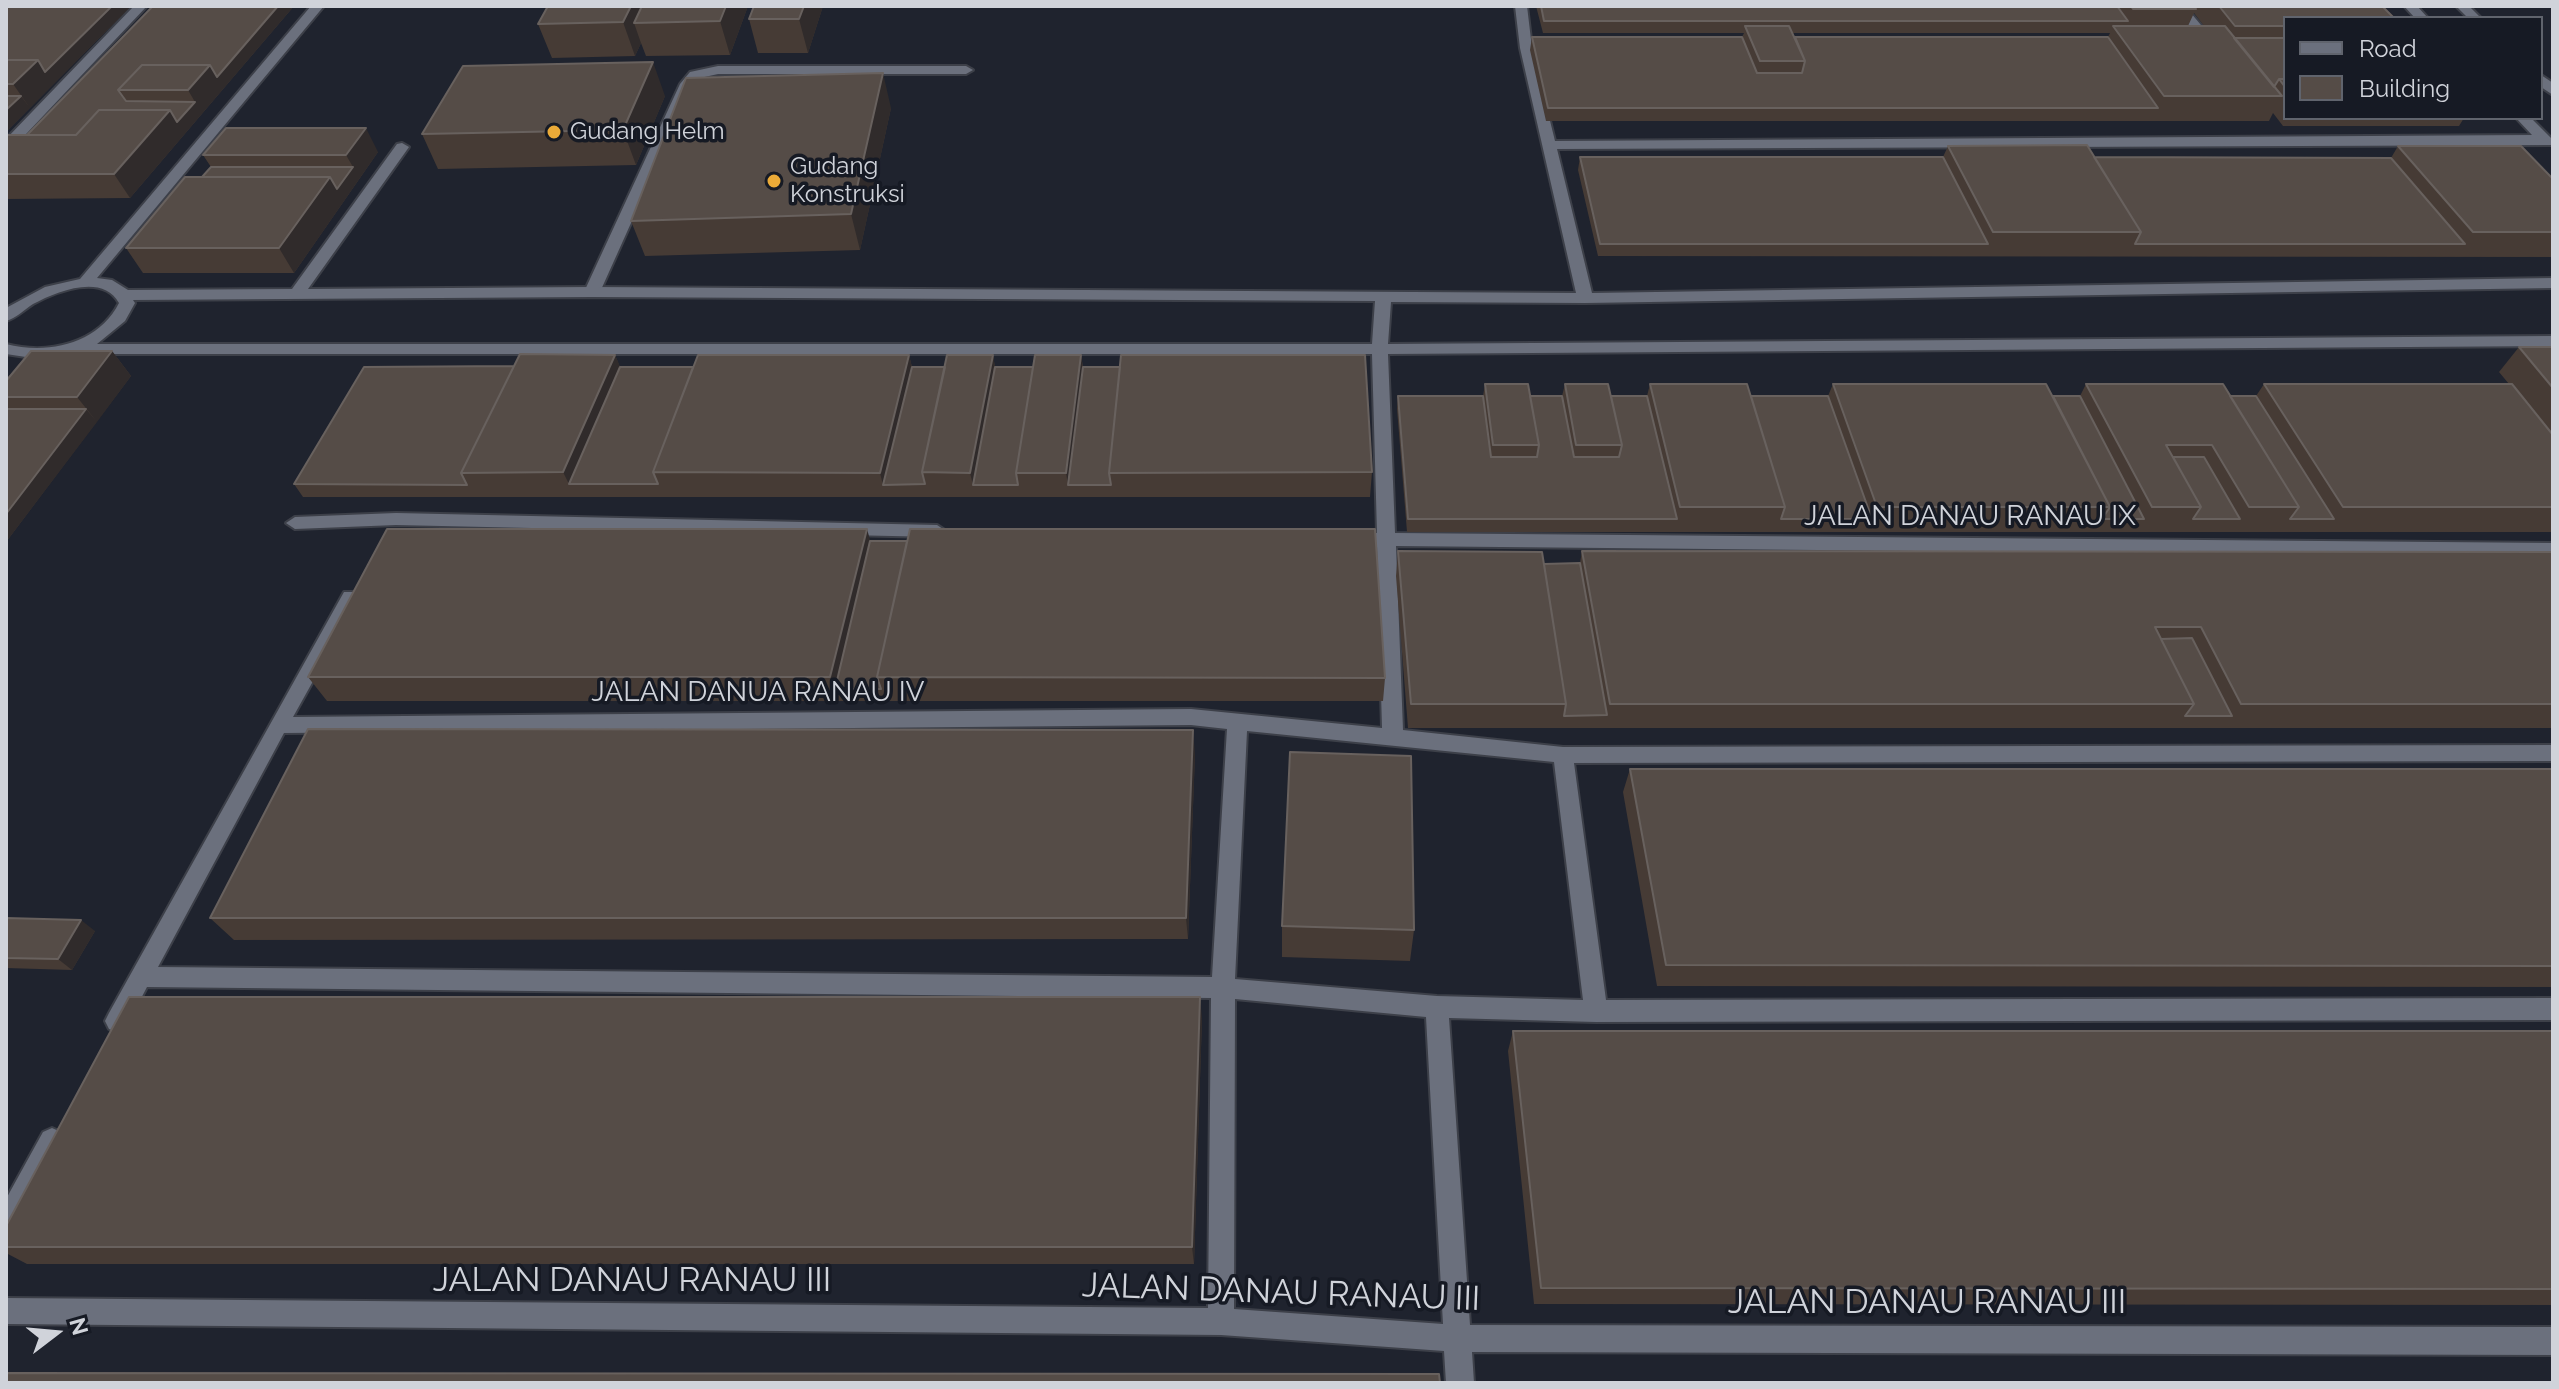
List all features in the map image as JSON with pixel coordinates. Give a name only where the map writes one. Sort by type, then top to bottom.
[{"type":"street","points":[[6,147],[141,6]]},
{"type":"street","points":[[85,283],[318,6]]},
{"type":"street","points":[[1521,6],[1526,48],[1585,298]]},
{"type":"street","points":[[2178,6],[2223,62]]},
{"type":"street","points":[[2190,40],[2206,40]]},
{"type":"street","points":[[1526,48],[1542,48]]},
{"type":"street","points":[[592,292],[687,84],[695,75],[718,70],[966,70]]},
{"type":"street","points":[[2525,120],[2549,144]]},
{"type":"street","points":[[1549,145],[2281,136],[2549,144]]},
{"type":"street","points":[[297,293],[402,147]]},
{"type":"street","points":[[6,316],[26,300],[44,292],[85,283],[117,287],[125,295],[127,303],[124,313],[102,334],[67,349],[30,360],[6,349]]},
{"type":"street","points":[[125,295],[592,292],[1585,298],[2553,283]]},
{"type":"street","points":[[1383,298],[1380,349],[1393,740]]},
{"type":"street","points":[[67,349],[1380,349],[2553,341]]},
{"type":"street","points":[[381,547],[396,519]]},
{"type":"street","points":[[295,523],[396,519],[955,531]]},
{"type":"street","name":"JALAN DANAU RANAU IX","points":[[1338,539],[2553,550]]},
{"type":"street","points":[[103,1046],[278,725],[365,574]]},
{"type":"street","name":"JALAN DANUA RANAU IV","points":[[278,725],[1191,717],[1563,755],[2553,753]]},
{"type":"street","points":[[1221,1322],[1223,988],[1237,724]]},
{"type":"street","points":[[1563,755],[1596,1011]]},
{"type":"street","points":[[141,977],[1223,988],[1437,1007],[1596,1011],[2553,1009]]},
{"type":"street","points":[[1437,1007],[1460,1383]]},
{"type":"street","points":[[6,1225],[66,1115]]},
{"type":"street","name":"JALAN DANAU RANAU III","points":[[6,1311],[1221,1322],[1457,1338],[2553,1341]]},
{"type":"building","points":[[6,6],[112,6],[45,72],[38,60],[6,60]]},
{"type":"building","points":[[153,6],[278,6],[217,77],[210,65],[142,65],[118,90],[126,101],[195,102],[177,122],[170,110],[99,110],[76,135],[27,135]]},
{"type":"building","points":[[548,6],[631,6],[623,22],[538,24]]},
{"type":"building","points":[[642,6],[726,6],[720,21],[634,23]]},
{"type":"building","points":[[754,6],[804,6],[799,19],[749,19]]},
{"type":"building","points":[[1541,6],[2117,6],[2128,21],[1544,21]]},
{"type":"building","points":[[2131,6],[2193,6],[2196,9],[2133,9]]},
{"type":"building","points":[[2219,6],[2382,6],[2392,16],[2283,16],[2283,26],[2235,26]]},
{"type":"building","points":[[1745,26],[1789,26],[1805,61],[1760,61]]},
{"type":"building","points":[[2113,26],[2225,26],[2282,96],[2164,96]]},
{"type":"building","points":[[1532,37],[1742,37],[1757,73],[1802,73],[1805,61],[1795,37],[2108,37],[2158,108],[1548,108]]},
{"type":"building","points":[[2234,38],[2283,38],[2283,79],[2279,79],[2274,87]]},
{"type":"building","points":[[6,60],[38,60],[13,84],[6,84]]},
{"type":"building","points":[[653,62],[623,130],[422,134],[463,66]]},
{"type":"building","points":[[142,65],[210,65],[188,90],[118,90]]},
{"type":"building","name":"Gudang Konstruksi","points":[[883,73],[851,214],[631,221],[686,78]]},
{"type":"building","points":[[6,96],[21,96],[6,110]]},
{"type":"building","points":[[99,110],[170,110],[114,174],[6,174],[7,135],[76,135]]},
{"type":"building","points":[[226,128],[366,128],[346,155],[203,155]]},
{"type":"building","points":[[2087,145],[2141,232],[1993,232],[1948,146]]},
{"type":"building","points":[[2398,146],[2521,146],[2553,179],[2553,232],[2473,232]]},
{"type":"building","points":[[1580,157],[1943,157],[1988,244],[1600,244]]},
{"type":"building","points":[[2094,157],[2391,158],[2465,244],[2135,244],[2141,232]]},
{"type":"building","points":[[211,167],[353,167],[337,189],[330,177],[202,177]]},
{"type":"building","points":[[185,177],[330,177],[279,248],[126,248]]},
{"type":"building","points":[[2519,347],[2553,347],[2553,388]]},
{"type":"building","points":[[31,351],[112,351],[77,397],[6,397],[6,381]]},
{"type":"building","points":[[520,354],[615,355],[563,472],[461,473]]},
{"type":"building","points":[[698,355],[909,355],[880,473],[653,472]]},
{"type":"building","points":[[947,355],[993,355],[970,473],[922,472]]},
{"type":"building","points":[[1035,355],[1081,355],[1066,473],[1016,473]]},
{"type":"building","points":[[1121,355],[1365,355],[1372,472],[1109,473]]},
{"type":"building","points":[[514,366],[461,473],[467,485],[294,484],[364,367]]},
{"type":"building","points":[[620,367],[693,367],[653,472],[658,484],[569,484]]},
{"type":"building","points":[[912,367],[945,367],[922,472],[925,484],[883,485]]},
{"type":"building","points":[[995,367],[1033,367],[1016,473],[1018,485],[973,485]]},
{"type":"building","points":[[1083,367],[1120,367],[1109,473],[1111,485],[1068,485]]},
{"type":"building","points":[[1485,384],[1528,384],[1539,445],[1493,445]]},
{"type":"building","points":[[1565,384],[1608,384],[1622,445],[1576,445]]},
{"type":"building","points":[[1650,384],[1747,384],[1785,507],[1680,507]]},
{"type":"building","points":[[1833,384],[2046,384],[2110,507],[1877,507]]},
{"type":"building","points":[[2086,384],[2223,384],[2299,507],[2249,507],[2212,445],[2166,445],[2201,507],[2152,507]]},
{"type":"building","points":[[2264,384],[2512,384],[2553,435],[2553,507],[2343,507]]},
{"type":"building","points":[[1398,396],[1483,396],[1491,457],[1537,457],[1539,445],[1530,396],[1562,396],[1574,457],[1619,457],[1622,445],[1611,396],[1647,396],[1677,519],[1408,519]]},
{"type":"building","points":[[1751,396],[1828,396],[1872,519],[1781,519],[1785,507]]},
{"type":"building","points":[[2053,396],[2080,396],[2144,519],[2102,519],[2110,507]]},
{"type":"building","points":[[2230,396],[2256,396],[2334,519],[2290,519],[2299,507]]},
{"type":"building","points":[[6,409],[86,409],[6,514]]},
{"type":"building","points":[[2173,457],[2204,457],[2240,519],[2193,519],[2201,507]]},
{"type":"building","points":[[387,529],[867,529],[830,677],[308,677]]},
{"type":"building","points":[[910,529],[1375,529],[1385,678],[877,677]]},
{"type":"building","points":[[870,541],[907,541],[877,677],[881,689],[835,689]]},
{"type":"building","points":[[1398,551],[1542,552],[1566,704],[1411,704]]},
{"type":"building","points":[[1582,551],[2553,552],[2553,704],[2241,704],[2201,627],[2155,627],[2194,704],[1610,704]]},
{"type":"building","points":[[1580,563],[1607,715],[1564,716],[1566,704],[1544,564]]},
{"type":"building","points":[[2192,638],[2232,716],[2185,716],[2194,704],[2161,639]]},
{"type":"building","points":[[308,729],[1193,730],[1186,918],[210,918]]},
{"type":"building","points":[[1290,752],[1411,756],[1414,930],[1282,926]]},
{"type":"building","points":[[1630,769],[2553,769],[2553,966],[1666,965]]},
{"type":"building","points":[[6,918],[81,920],[58,959],[6,958]]},
{"type":"building","points":[[129,997],[1200,997],[1192,1247],[6,1247],[6,1226]]},
{"type":"building","points":[[1513,1031],[2553,1031],[2553,1289],[1541,1288]]},
{"type":"building","points":[[6,1373],[1439,1374],[1440,1383],[6,1383]]},
{"type":"place","name":"Gudang Helm","points":[[554,132]]},
{"type":"place","name":"Gudang Konstruksi","points":[[774,181]]}]
